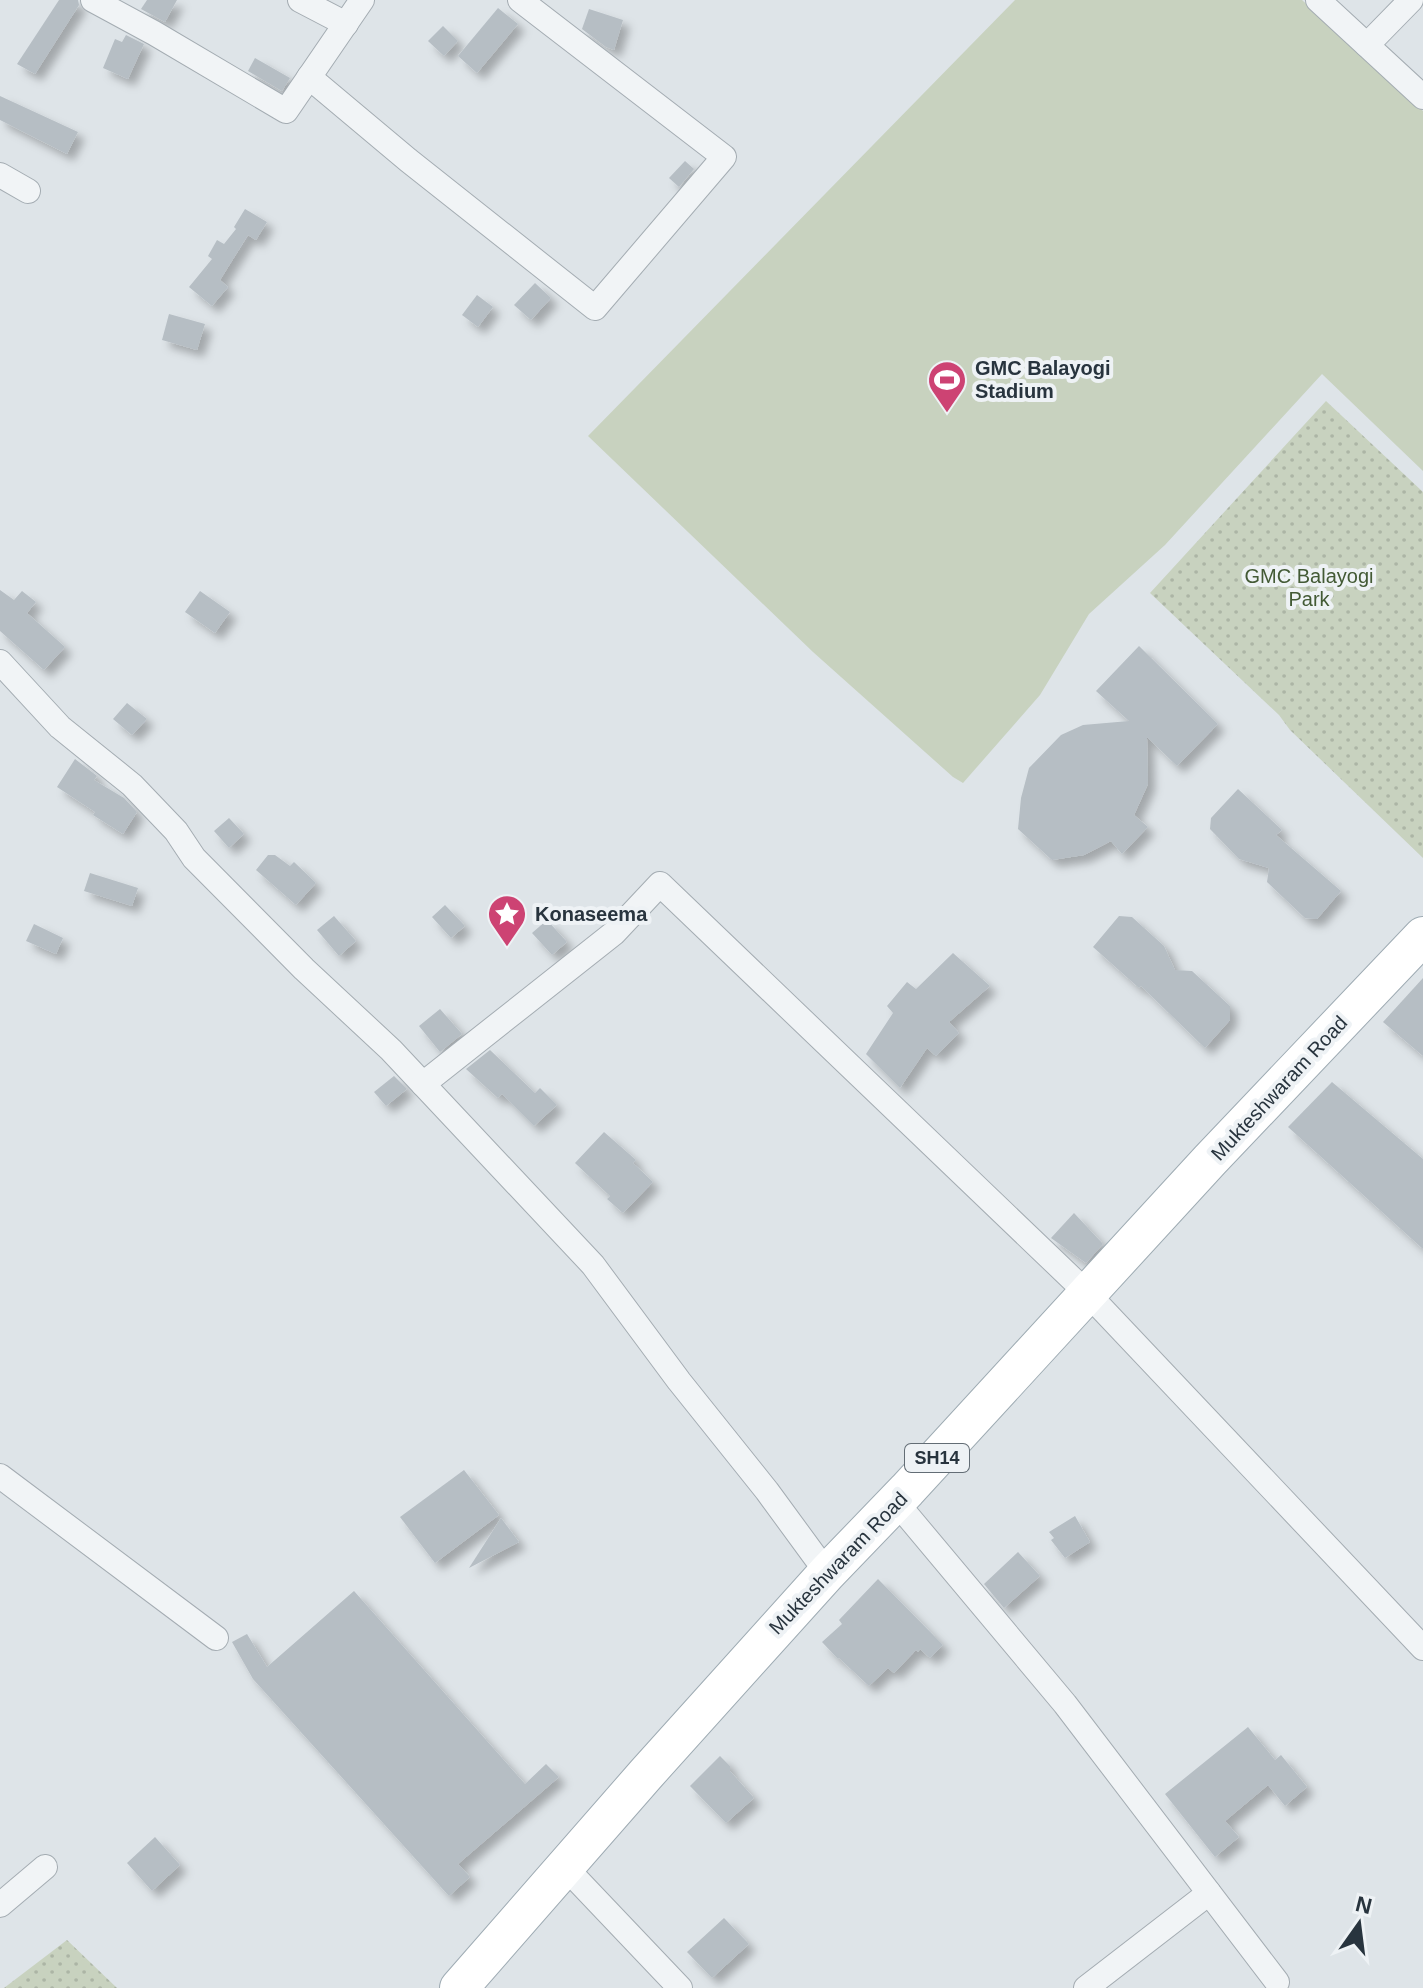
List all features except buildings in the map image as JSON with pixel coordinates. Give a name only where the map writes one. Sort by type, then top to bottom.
[{"type":"main road","name":"Mukteshwaram Road","points":[[459,1988],[749,1657],[1221,1149],[1420,945]]},
{"type":"street","points":[[93,0],[286,111],[362,0]]},
{"type":"street","points":[[300,0],[346,24]]},
{"type":"street","points":[[309,77],[595,308],[724,157],[520,0]]},
{"type":"street","points":[[1318,0],[1423,97]]},
{"type":"street","points":[[1367,45],[1411,0]]},
{"type":"street","points":[[0,175],[28,191]]},
{"type":"street","points":[[0,662],[60,727],[132,785],[176,831],[194,858],[304,969],[391,1050],[593,1265],[827,1573]]},
{"type":"street","points":[[423,1084],[614,933],[660,884],[1088,1294],[1423,1648]]},
{"type":"street","points":[[0,1476],[216,1638]]},
{"type":"street","points":[[896,1502],[1065,1704],[1277,1982]]},
{"type":"street","points":[[0,1905],[45,1867]]},
{"type":"street","points":[[565,1867],[680,1988]]},
{"type":"street","points":[[1086,1988],[1209,1893]]},
{"type":"green space","name":"GMC Balayogi Stadium","points":[[1015,0],[1302,0],[1423,111],[1423,471],[1322,374],[1165,545],[1089,614],[1040,695],[963,783],[813,652],[588,436]]},
{"type":"green space","name":"GMC Balayogi Park","points":[[1326,401],[1423,492],[1423,858],[1150,593]]},
{"type":"green space","points":[[67,1940],[117,1988],[4,1988]]},
{"type":"place","name":"GMC Balayogi Stadium","points":[[947,414]]},
{"type":"place","name":"Konaseema","points":[[507,948]]}]
